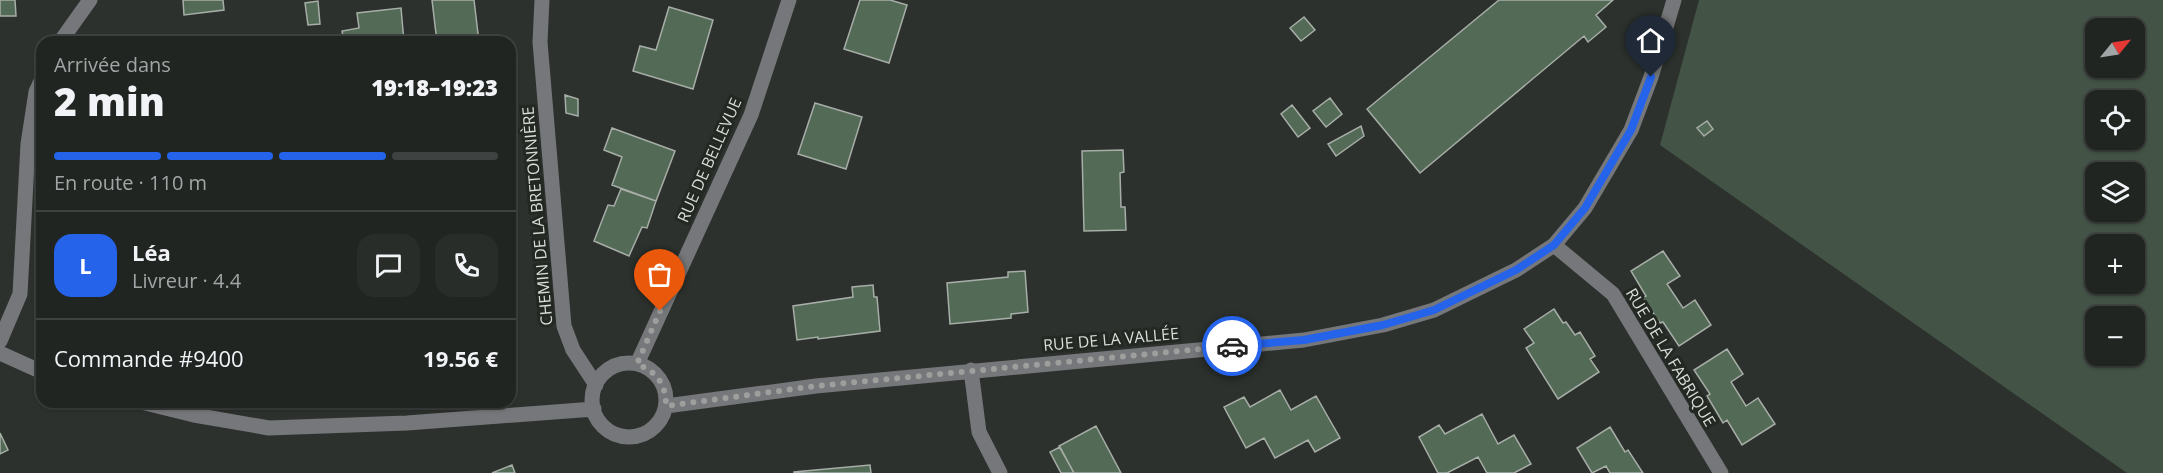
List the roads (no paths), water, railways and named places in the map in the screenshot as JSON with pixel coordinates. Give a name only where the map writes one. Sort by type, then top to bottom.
[{"type":"street","points":[[64,36],[90,0]]},
{"type":"street","name":"CHEMIN DE LA BRETONNIÈRE","points":[[542,0],[540,42],[564,326],[573,350],[596,385]]},
{"type":"street","name":"RUE DE BELLEVUE","points":[[637,364],[751,115],[789,0]]},
{"type":"street","name":"RUE DE LA VALLÉE","points":[[666,406],[816,386],[1304,340],[1383,325],[1434,310],[1516,270],[1554,245],[1585,208],[1631,130],[1651,77],[1674,0]]},
{"type":"street","points":[[0,341],[20,294],[28,144],[36,92]]},
{"type":"street","name":"RUE DE LA FABRIQUE","points":[[1554,245],[1613,294],[1721,473]]},
{"type":"street","points":[[0,353],[36,369]]},
{"type":"street","points":[[625,364],[637,364],[647,368],[663,384],[666,406],[662,418],[654,428],[644,434],[631,437],[619,436],[599,421],[594,409],[593,397],[596,385],[603,375],[613,368],[625,364]]},
{"type":"street","points":[[971,370],[979,432],[1000,473]]},
{"type":"street","points":[[194,409],[269,428],[407,423],[594,409]]}]
